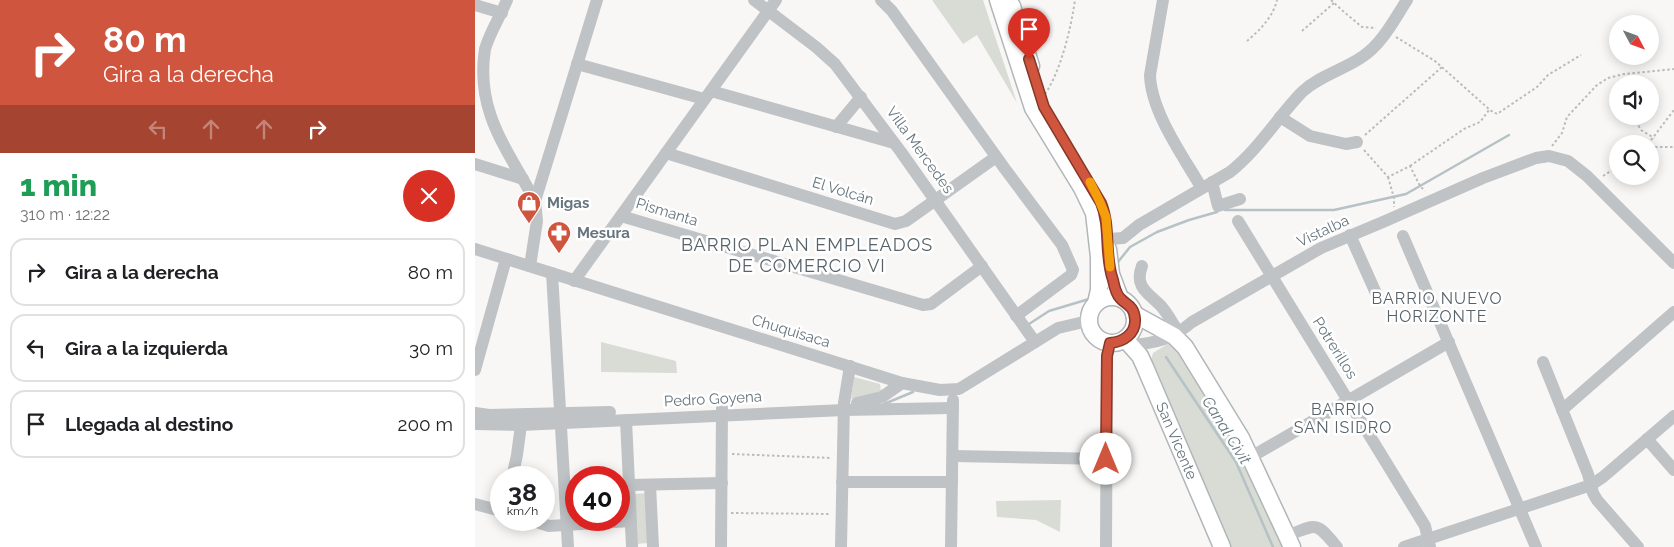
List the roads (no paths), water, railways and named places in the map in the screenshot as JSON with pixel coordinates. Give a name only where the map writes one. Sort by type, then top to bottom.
[{"type":"main road","points":[[998,0],[1033,108],[1083,188],[1094,213],[1099,257],[1099,284],[1096,303]]},
{"type":"main road","points":[[1010,0],[1041,100],[1099,200],[1106,217],[1111,274],[1120,298]]},
{"type":"main road","points":[[1107,297],[1120,298],[1129,304],[1134,314],[1133,328],[1122,342],[1103,341],[1091,331],[1088,321],[1091,309],[1096,303],[1107,297]]},
{"type":"main road","points":[[1134,314],[1177,335],[1185,346],[1251,457],[1290,541]]},
{"type":"main road","name":"San Vicente","points":[[1122,342],[1140,356],[1145,366],[1222,547]]},
{"type":"street","points":[[507,0],[485,48],[477,84],[492,130],[535,201]]},
{"type":"street","points":[[530,266],[537,221],[535,201],[597,0]]},
{"type":"street","name":"Villa Mercedes","points":[[754,0],[773,5],[828,56],[894,142],[1025,329]]},
{"type":"street","points":[[881,0],[892,11],[996,157],[1062,245],[1073,270],[1071,275],[1025,329]]},
{"type":"street","points":[[1163,0],[1150,75],[1150,86],[1161,117],[1207,185],[1218,206],[1240,199]]},
{"type":"street","points":[[1108,239],[1123,238],[1139,225],[1231,172],[1244,161],[1304,90],[1371,50],[1387,31],[1407,0]]},
{"type":"street","points":[[475,5],[502,13]]},
{"type":"street","points":[[574,281],[773,5]]},
{"type":"street","points":[[577,64],[894,142]]},
{"type":"street","points":[[836,127],[861,97]]},
{"type":"street","points":[[1280,117],[1310,136],[1346,144],[1357,142]]},
{"type":"street","name":"El Volcán","points":[[666,154],[895,224],[906,221],[996,157]]},
{"type":"street","name":"Vistalba","points":[[1122,342],[1153,343],[1177,335],[1192,322],[1321,248],[1483,178],[1542,158],[1568,160],[1587,176],[1674,263]]},
{"type":"street","points":[[475,164],[523,179]]},
{"type":"street","name":"Pismanta","points":[[621,216],[923,305],[931,304],[982,266]]},
{"type":"street","name":"Potrerillos","points":[[1238,221],[1425,526],[1429,543]]},
{"type":"street","points":[[1350,235],[1379,300]]},
{"type":"street","points":[[1403,236],[1521,508],[1536,547]]},
{"type":"street","name":"Chuquisaca","points":[[475,250],[902,383],[940,390],[953,390],[969,384],[1025,329],[1059,328],[1088,321]]},
{"type":"street","points":[[475,370],[479,341],[506,259]]},
{"type":"street","points":[[1142,266],[1139,279],[1142,287],[1151,299],[1160,306],[1177,335]]},
{"type":"street","points":[[552,273],[565,511]]},
{"type":"street","points":[[1562,410],[1674,312]]},
{"type":"street","points":[[1106,547],[1107,356],[1122,342]]},
{"type":"street","points":[[1251,457],[1449,342]]},
{"type":"street","points":[[1543,362],[1597,500],[1638,547]]},
{"type":"street","points":[[841,547],[844,406],[850,366]]},
{"type":"street","name":"Pedro Goyena","points":[[844,406],[875,400],[902,383]]},
{"type":"street","points":[[951,547],[953,390]]},
{"type":"street","name":"Pedro Goyena","points":[[475,424],[521,425],[559,419],[844,406],[953,408]]},
{"type":"street","points":[[721,547],[722,412]]},
{"type":"street","name":"Pedro Goyena","points":[[475,413],[559,419],[626,420],[722,412]]},
{"type":"street","points":[[1404,547],[1429,543],[1521,508],[1591,485],[1603,477],[1674,416]]},
{"type":"street","points":[[626,420],[628,466]]},
{"type":"street","points":[[515,466],[521,425]]},
{"type":"street","points":[[1647,439],[1674,470]]},
{"type":"street","points":[[953,456],[1106,459]]},
{"type":"street","points":[[842,482],[952,482]]},
{"type":"street","points":[[630,485],[722,483]]},
{"type":"street","points":[[650,485],[653,547]]},
{"type":"street","points":[[630,503],[632,547]]},
{"type":"street","points":[[475,504],[490,507]]},
{"type":"street","points":[[1290,541],[1309,526],[1315,526],[1321,529],[1337,547]]},
{"type":"street","points":[[566,531],[567,547]]},
{"type":"waterway","points":[[1225,210],[1334,210],[1406,194],[1509,135]]},
{"type":"waterway","points":[[1118,262],[1130,247],[1157,232],[1217,212]]},
{"type":"waterway","name":"Canal Civit","points":[[1029,324],[1049,311],[1089,299]]},
{"type":"waterway","name":"Canal Civit","points":[[1166,357],[1236,462],[1273,547]]},
{"type":"waterway","name":"Canal Civit","points":[[884,404],[913,392]]},
{"type":"place","name":"Migas","points":[[529,224]]},
{"type":"place","name":"Mesura","points":[[559,254]]},
{"type":"district","name":"BARRIO PLAN EMPLEADOS DE COMERCIO VI","points":[[807,255]]},
{"type":"district","name":"BARRIO NUEVO HORIZONTE","points":[[1437,307]]},
{"type":"district","name":"BARRIO SAN ISIDRO","points":[[1343,418]]}]
